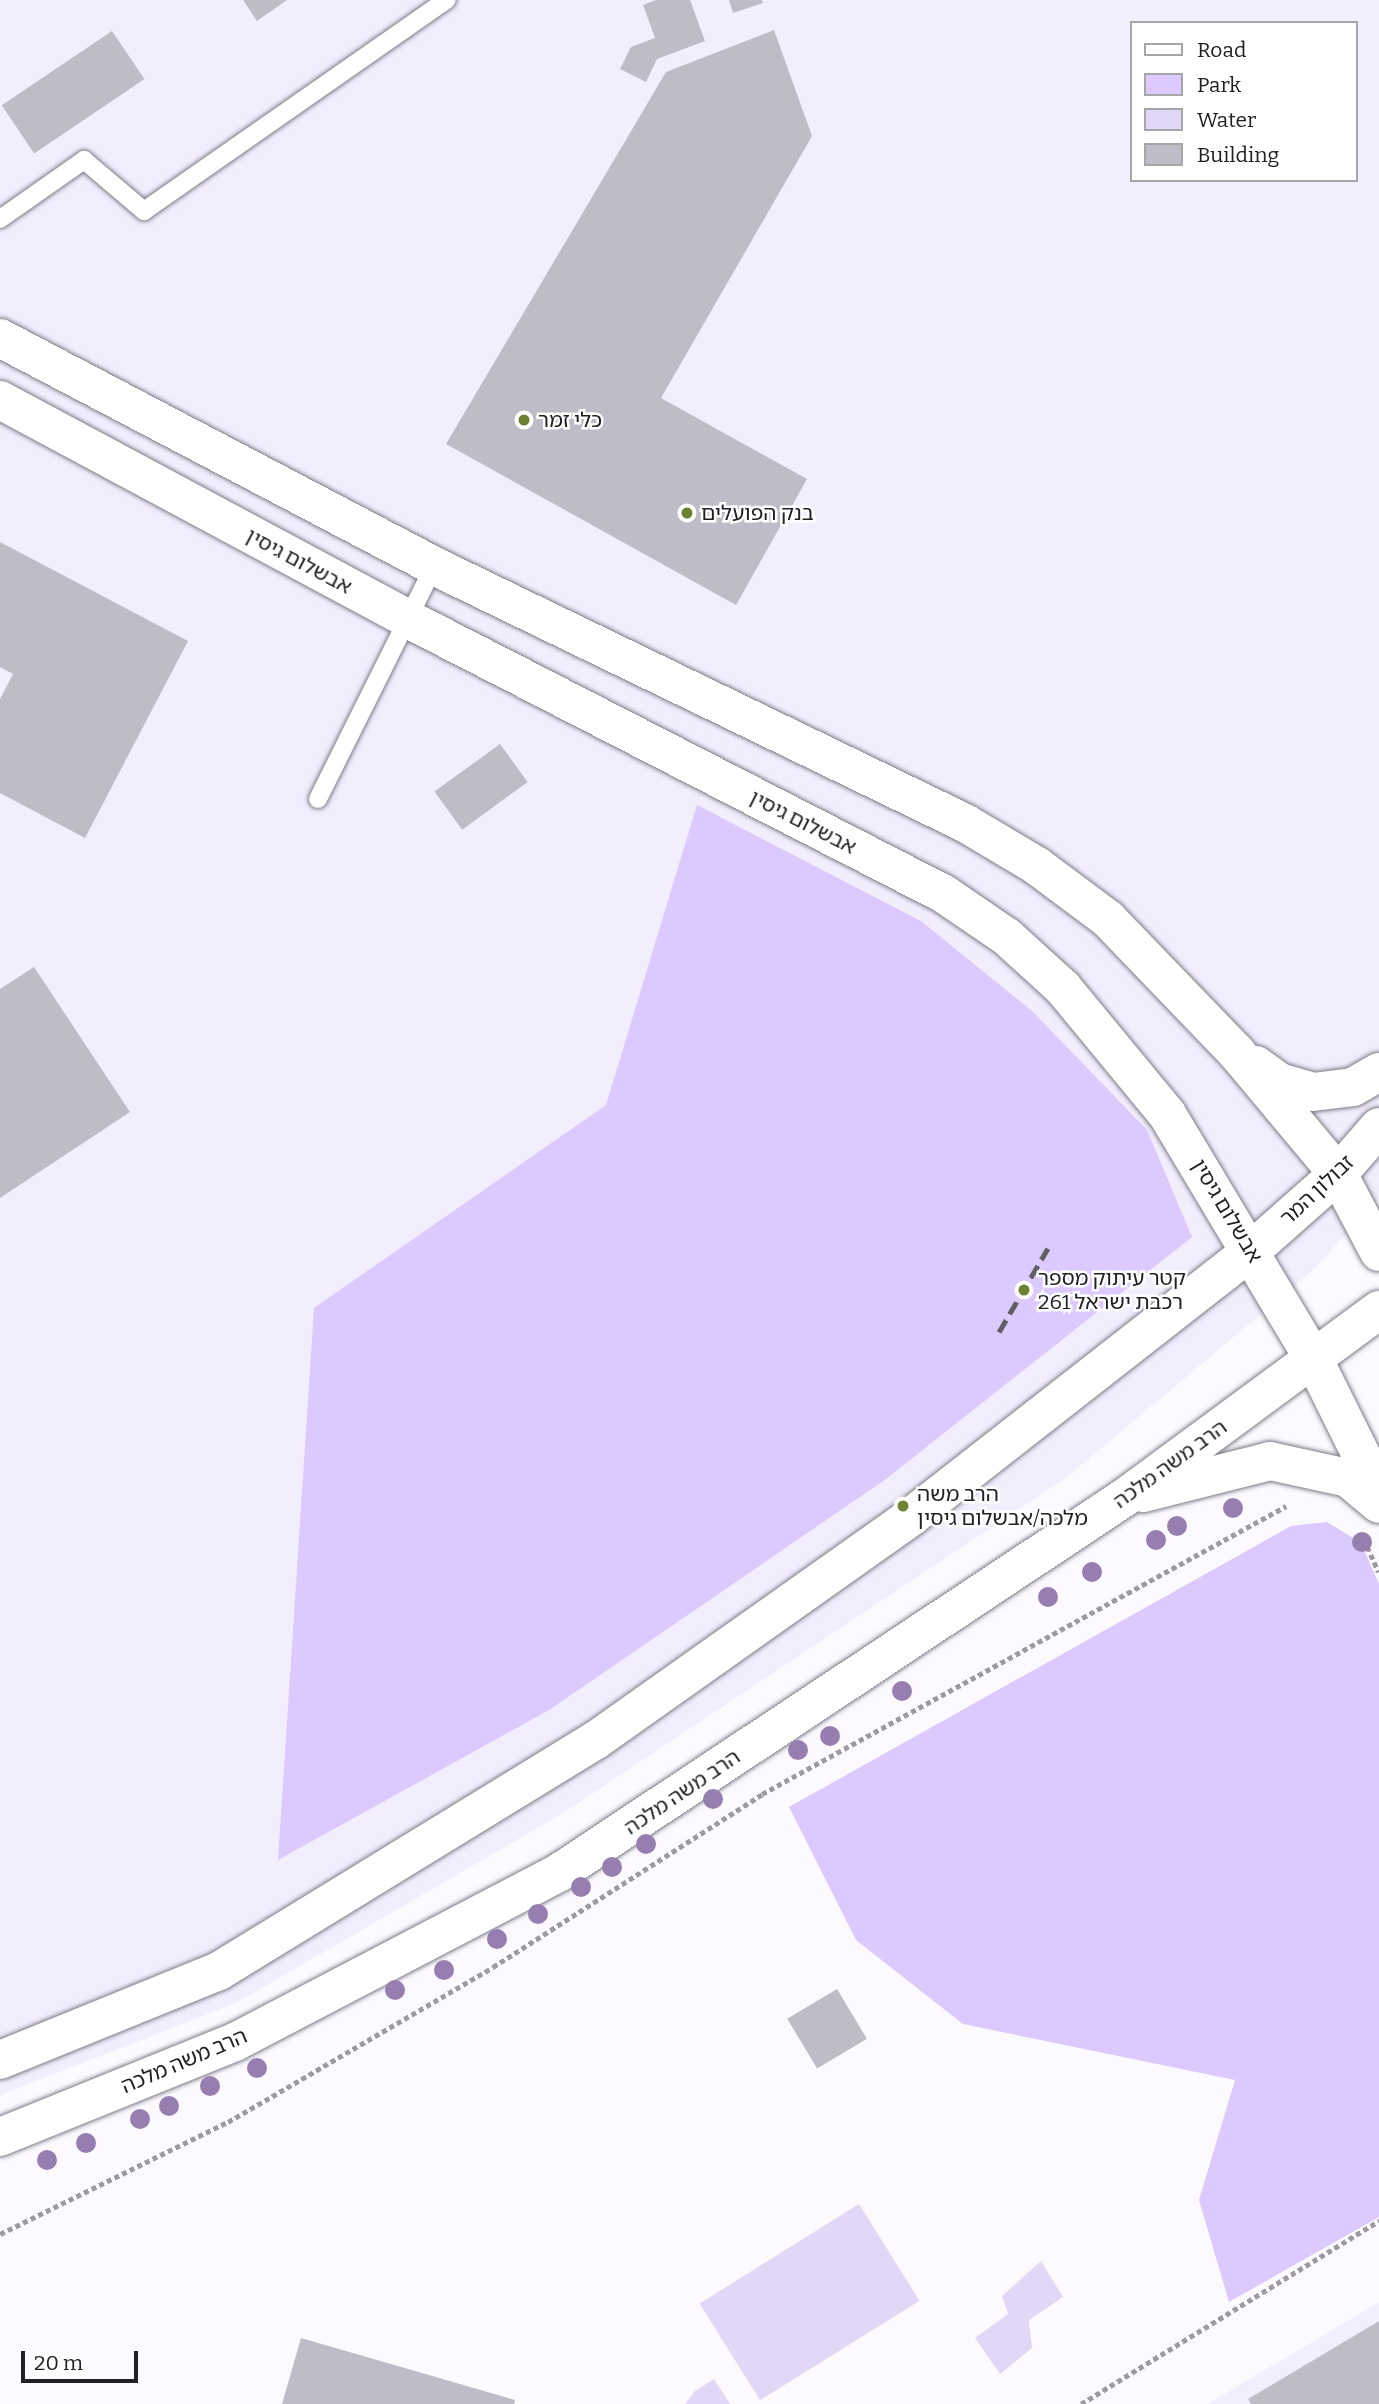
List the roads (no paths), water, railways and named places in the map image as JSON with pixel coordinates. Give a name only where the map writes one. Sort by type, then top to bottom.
[{"type":"street","points":[[0,338],[435,566],[965,823],[1037,866],[1108,919],[1236,1052],[1338,1174],[1379,1252]]},
{"type":"street","name":"אבשלום גיסין","points":[[0,400],[408,619],[944,894],[1007,937],[1063,988],[1167,1114],[1252,1250],[1314,1360],[1379,1491]]},
{"type":"street","points":[[1236,1052],[1279,1082],[1313,1092],[1353,1087],[1379,1072]]},
{"type":"street","name":"זבולון המר","points":[[1252,1250],[1338,1174],[1379,1127]]},
{"type":"street","points":[[0,2060],[219,1971],[596,1740],[912,1516],[1252,1250]]},
{"type":"street","points":[[1314,1360],[1379,1310]]},
{"type":"street","name":"הרב משה מלכה","points":[[0,2137],[235,2042],[560,1872],[1124,1498],[1314,1360]]},
{"type":"street","points":[[1124,1498],[1270,1461],[1348,1478],[1379,1504]]},
{"type":"lane","points":[[0,219],[84,160],[144,211],[447,0]]},
{"type":"lane","points":[[318,799],[435,566]]},
{"type":"water","points":[[859,2204],[919,2301],[760,2400],[700,2304]]},
{"type":"water","points":[[1041,2261],[1063,2297],[1029,2320],[1032,2348],[1000,2374],[975,2338],[1008,2314],[1002,2296]]},
{"type":"water","points":[[714,2379],[730,2404],[685,2404],[695,2391]]},
{"type":"railway","points":[[999,1332],[1048,1248]]},
{"type":"place","name":"כלי זמר","points":[[524,420]]},
{"type":"place","name":"בנק הפועלים","points":[[687,513]]},
{"type":"place","name":"קטר עיתוק מספר 261 רכבת ישראל","points":[[1024,1290]]},
{"type":"place","name":"הרב משה מלכה/אבשלום גיסין","points":[[903,1506]]}]
